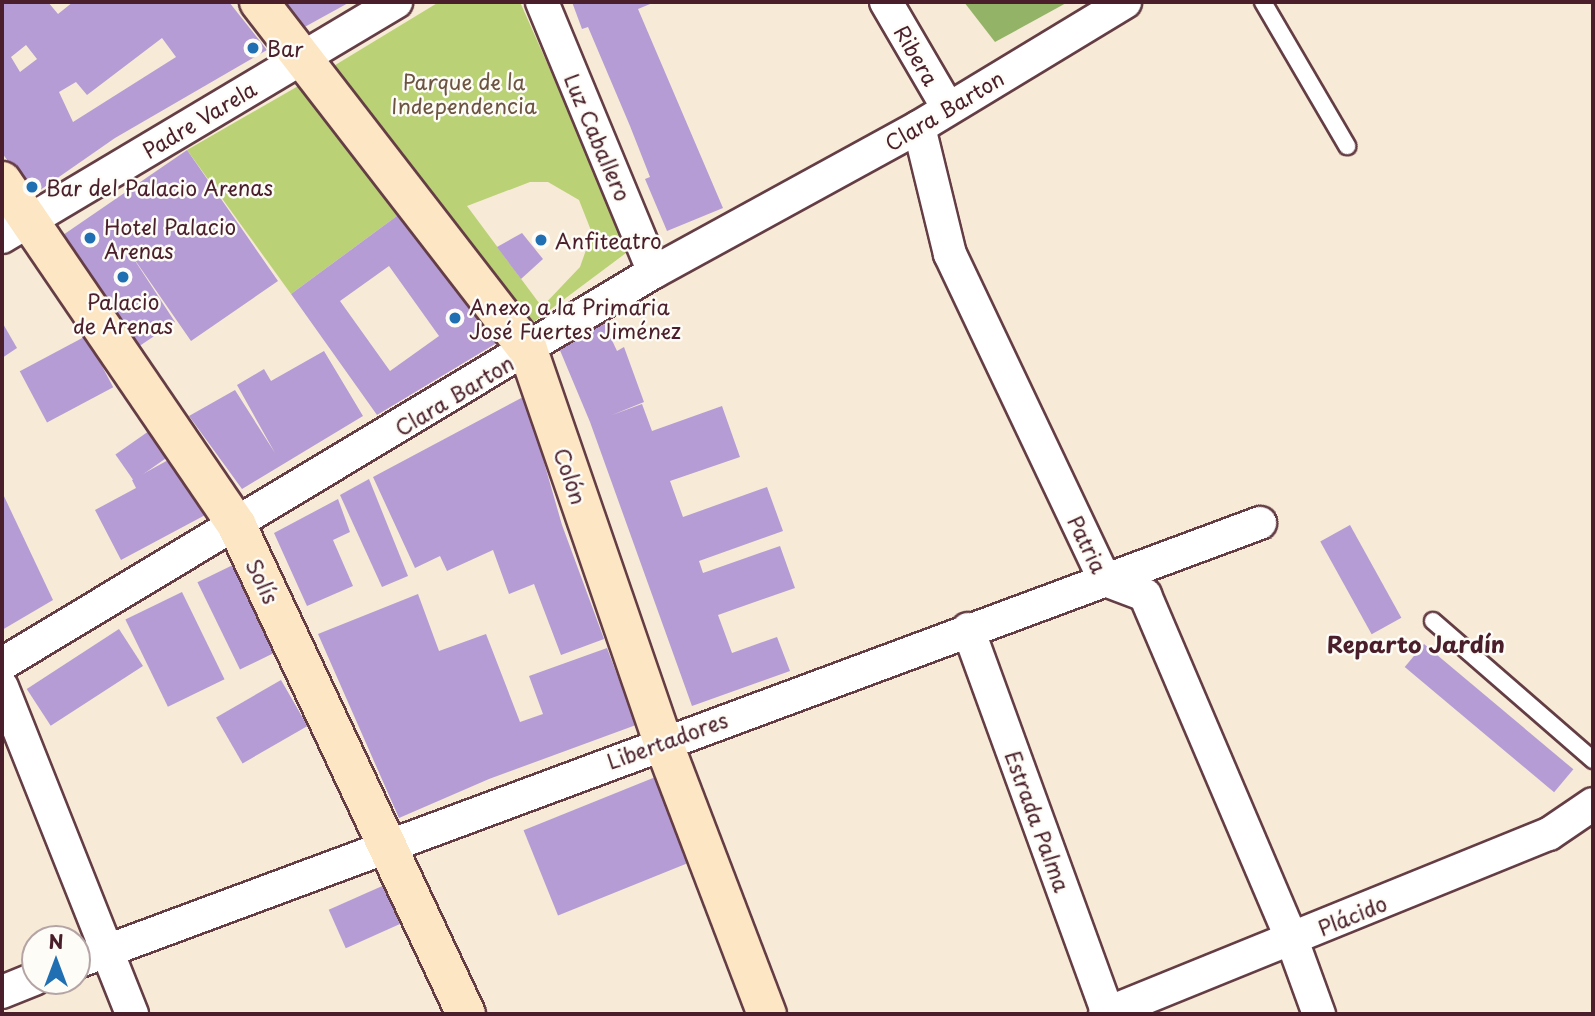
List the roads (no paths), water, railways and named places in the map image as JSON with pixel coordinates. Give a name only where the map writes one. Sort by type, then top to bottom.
[{"type":"street","name":"Colón","points":[[258,2],[528,350],[663,742],[766,1014]]},
{"type":"street","name":"Padre Varela","points":[[17,228],[396,2]]},
{"type":"street","name":"Luz Caballero","points":[[542,2],[654,272]]},
{"type":"street","name":"Ribera","points":[[886,2],[948,108]]},
{"type":"street","name":"Clara Barton","points":[[2,664],[237,526],[654,272],[919,127],[1125,2]]},
{"type":"street","name":"Patria","points":[[919,127],[950,254],[1105,580],[1144,595],[1292,940],[1319,1014]]},
{"type":"street","name":"Solís","points":[[2,181],[17,228],[237,526],[466,1014]]},
{"type":"street","name":"Libertadores","points":[[91,957],[388,844],[1260,523]]},
{"type":"street","name":"Estrada Palma","points":[[968,629],[1107,1014]]},
{"type":"street","points":[[2,687],[132,1014]]},
{"type":"street","name":"Plácido","points":[[1107,1014],[1549,834],[1593,804]]},
{"type":"street","points":[[2,992],[21,985]]},
{"type":"lane","points":[[1263,2],[1347,146]]},
{"type":"lane","points":[[1433,621],[1593,760]]},
{"type":"place","name":"Bar","points":[[253,48]]},
{"type":"place","name":"Bar del Palacio Arenas","points":[[32,187]]},
{"type":"place","name":"Hotel Palacio Arenas","points":[[90,238]]},
{"type":"place","name":"Anfiteatro","points":[[541,240]]},
{"type":"place","name":"Palacio de Arenas","points":[[123,277]]},
{"type":"place","name":"Anexo a la Primaria José Fuertes Jiménez","points":[[455,318]]},
{"type":"district","name":"Reparto Jardín","points":[[1416,644]]},
{"type":"park label","name":"Parque de la Independencia","points":[[464,93]]}]
